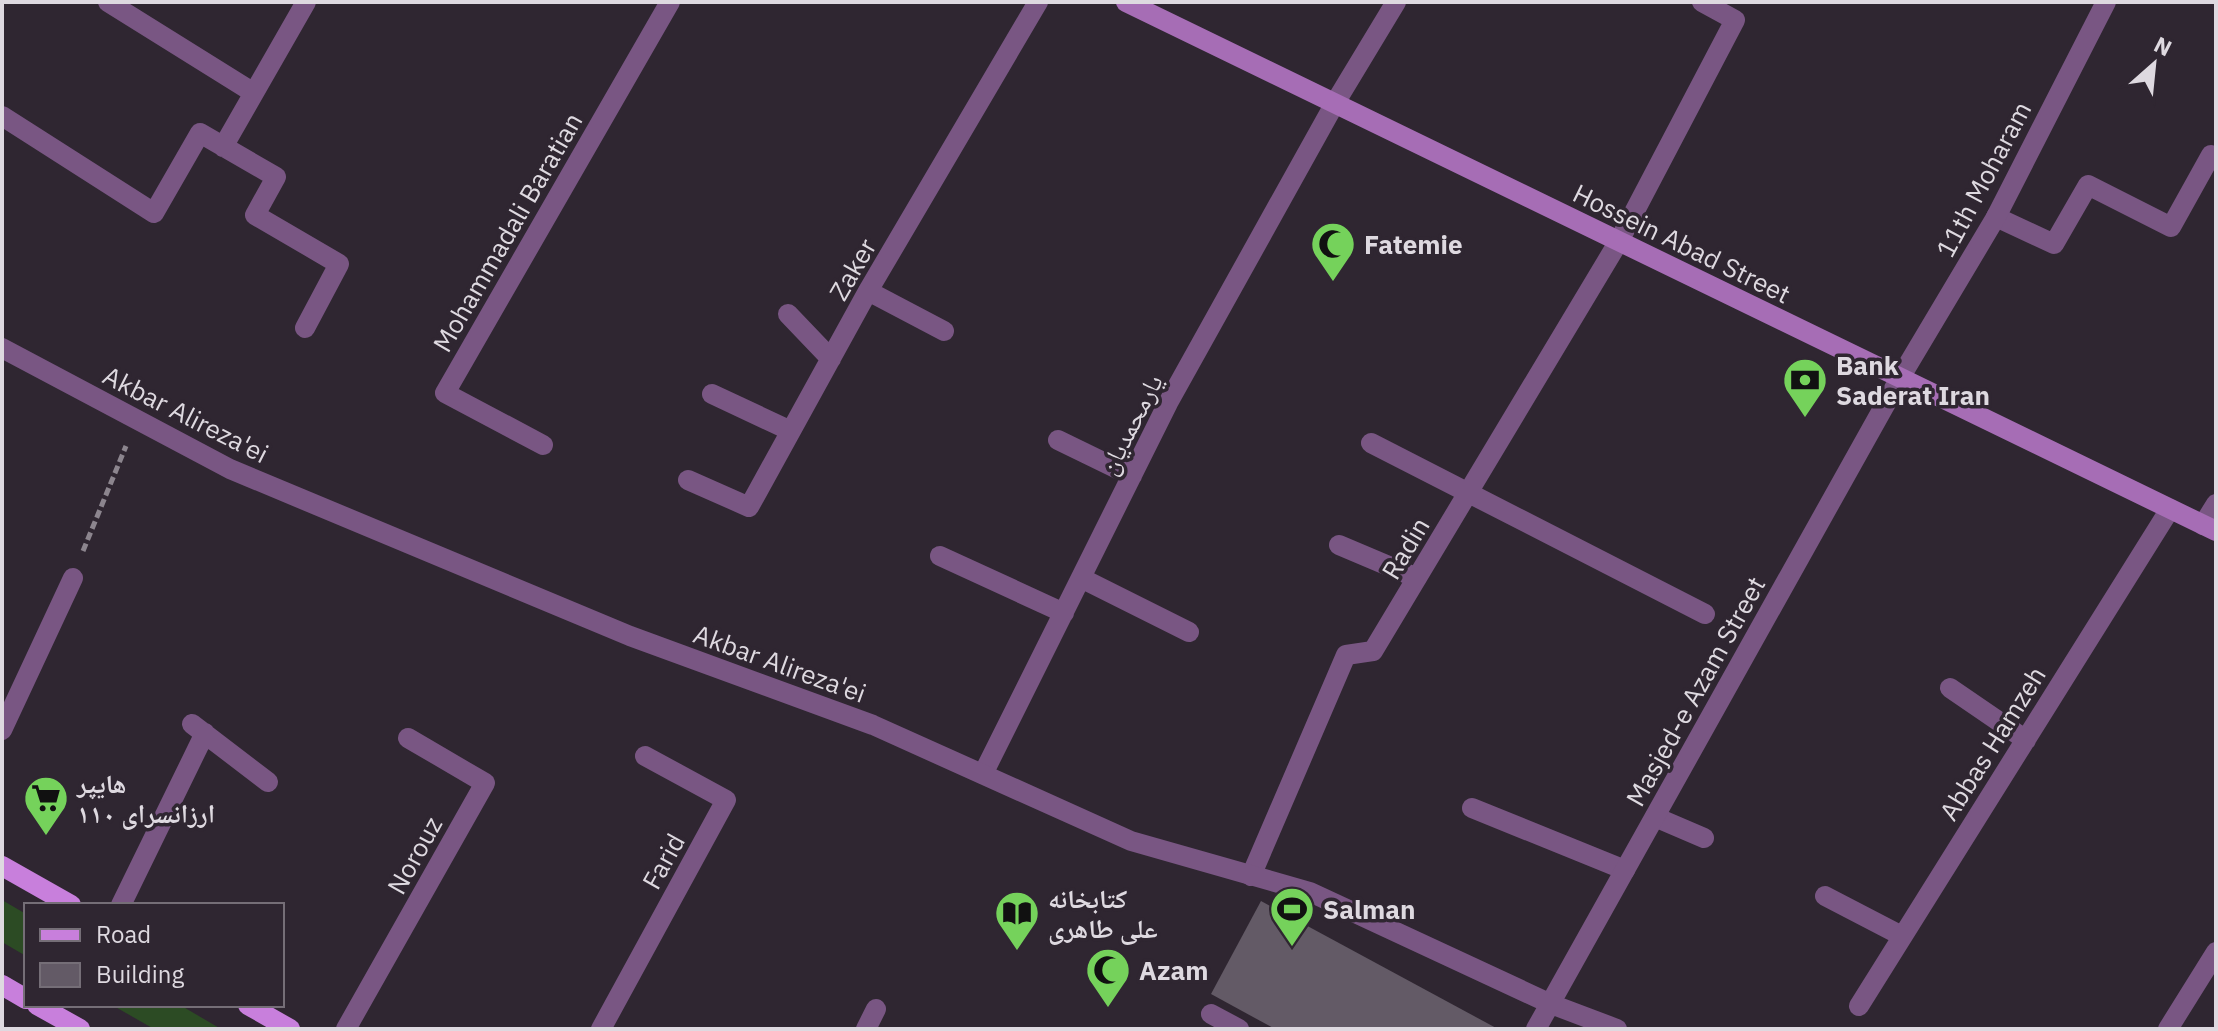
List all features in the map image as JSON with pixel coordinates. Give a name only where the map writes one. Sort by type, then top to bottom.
[{"type":"main road","name":"Hossein Abad Street","points":[[1126,2],[2210,528]]},
{"type":"main road","points":[[2,866],[67,903]]},
{"type":"main road","points":[[2,985],[24,998]]},
{"type":"main road","points":[[41,1007],[80,1029]]},
{"type":"main road","points":[[252,1007],[290,1029]]},
{"type":"street","points":[[108,2],[254,93]]},
{"type":"street","points":[[223,147],[306,2]]},
{"type":"street","name":"Mohammadali Baratian","points":[[543,445],[445,393],[670,2]]},
{"type":"street","name":"Zaker","points":[[688,480],[749,507],[868,291],[1038,2]]},
{"type":"street","name":"یارمحمدیان","points":[[983,774],[1168,403],[1335,103],[1396,2]]},
{"type":"street","name":"Radin","points":[[1251,876],[1346,655],[1373,651],[1619,241],[1735,20],[1702,2]]},
{"type":"street","name":"11th Moharam","points":[[1900,378],[1996,217],[2106,2]]},
{"type":"street","points":[[2,116],[154,213],[200,133],[276,177],[255,215],[339,264],[305,328]]},
{"type":"street","points":[[1996,217],[2054,244],[2088,185],[2171,227],[2211,155],[2216,157]]},
{"type":"street","points":[[868,291],[944,331]]},
{"type":"street","points":[[788,314],[831,359]]},
{"type":"street","name":"Akbar Alireza'ei","points":[[2,348],[244,475],[630,636],[873,725],[1131,841],[1310,892],[1551,1004],[1617,1029]]},
{"type":"street","name":"Masjed-e Azam Street","points":[[1536,1029],[1900,378]]},
{"type":"street","points":[[712,394],[791,431]]},
{"type":"street","points":[[1058,440],[1132,476]]},
{"type":"street","points":[[1371,443],[1705,614]]},
{"type":"street","points":[[2210,528],[2216,504]]},
{"type":"street","name":"Abbas Hamzeh","points":[[1859,1006],[2170,509]]},
{"type":"street","points":[[1339,545],[1417,578]]},
{"type":"street","points":[[940,556],[1064,613]]},
{"type":"street","points":[[2,730],[73,578]]},
{"type":"street","points":[[1081,578],[1189,632]]},
{"type":"street","points":[[1950,688],[2026,740]]},
{"type":"street","points":[[122,903],[198,728],[268,782]]},
{"type":"street","name":"Norouz","points":[[346,1029],[485,783],[408,738]]},
{"type":"street","name":"Farid","points":[[601,1029],[726,800],[645,756]]},
{"type":"street","points":[[1472,808],[1625,870]]},
{"type":"street","points":[[1655,817],[1704,838]]},
{"type":"street","points":[[1825,896],[1902,936]]},
{"type":"street","points":[[2168,1029],[2216,952]]},
{"type":"street","points":[[866,1029],[876,1009]]},
{"type":"street","points":[[1211,1014],[1239,1029]]},
{"type":"path","points":[[73,578],[136,420]]},
{"type":"green space","points":[[2,900],[24,913],[24,955],[2,942]]},
{"type":"green space","points":[[116,1007],[183,1007],[221,1029],[154,1029]]},
{"type":"building","name":"Salman","points":[[1261,901],[1498,1029],[1275,1029],[1211,994]]},
{"type":"place","name":"Fatemie","points":[[1333,283]]},
{"type":"place","name":"Bank Saderat Iran","points":[[1805,419]]},
{"type":"place","name":"هایپر ارزانسرای ۱۱۰","points":[[46,837]]},
{"type":"place","name":"Salman","points":[[1292,948]]},
{"type":"place","name":"کتابخانه علی طاهری","points":[[1017,952]]},
{"type":"place","name":"Azam","points":[[1108,1009]]}]
